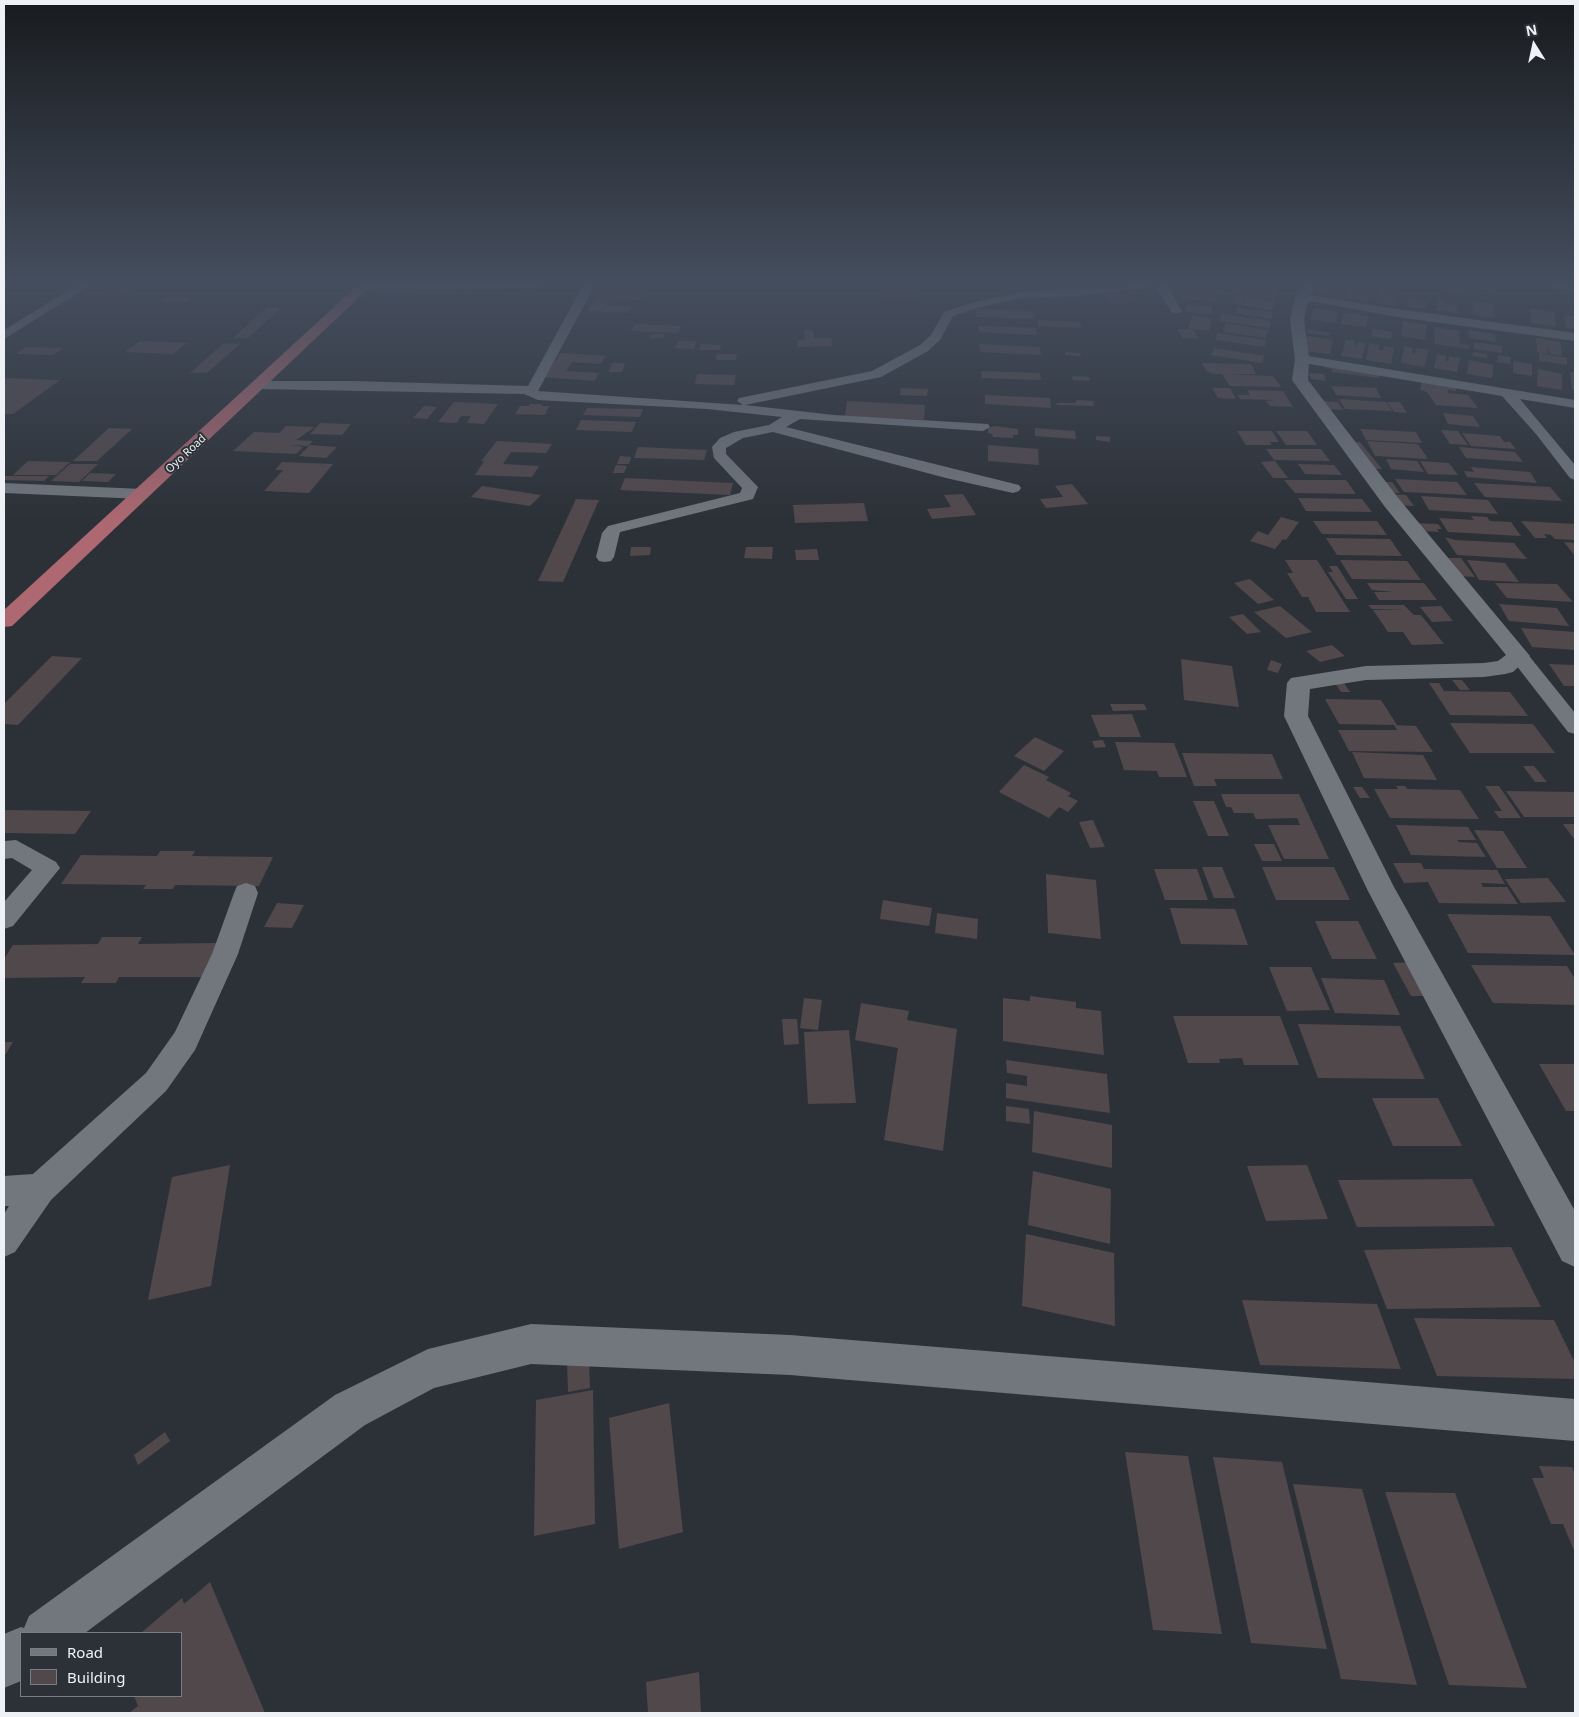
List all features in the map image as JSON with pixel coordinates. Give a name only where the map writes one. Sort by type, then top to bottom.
[{"type":"highway","name":"Oyo Road","points":[[4,621],[281,365]]},
{"type":"street","points":[[260,385],[353,385],[530,390],[538,382],[547,365]]},
{"type":"street","points":[[707,405],[764,398],[876,374],[892,365]]},
{"type":"street","points":[[1301,365],[1300,380],[1320,409],[1392,503],[1519,656],[1575,727]]},
{"type":"street","points":[[1334,365],[1575,404]]},
{"type":"street","points":[[530,390],[530,393],[538,396],[622,402],[707,405],[797,415],[983,427]]},
{"type":"street","points":[[1507,393],[1541,431],[1575,475]]},
{"type":"street","points":[[605,557],[610,533],[614,529],[747,496],[750,487],[720,455],[719,448],[725,441],[740,435],[774,428],[797,415]]},
{"type":"street","points":[[774,428],[946,474],[1013,488]]},
{"type":"street","points":[[4,488],[143,494]]},
{"type":"street","points":[[1519,656],[1505,667],[1484,670],[1366,673],[1298,683],[1296,716],[1382,891],[1575,1248]]},
{"type":"street","points":[[4,850],[16,849],[48,868],[4,919]]},
{"type":"street","points":[[4,1241],[40,1189],[156,1082],[185,1040],[225,954],[246,894]]},
{"type":"street","points":[[4,1191],[40,1189]]},
{"type":"street","points":[[47,1632],[350,1410],[428,1369],[531,1344],[790,1355],[1575,1420]]},
{"type":"street","points":[[4,1664],[20,1652]]},
{"type":"building","points":[[199,365],[216,365],[207,373],[190,373]]},
{"type":"building","points":[[552,365],[570,365],[566,371],[600,373],[594,381],[543,377]]},
{"type":"building","points":[[611,365],[624,365],[622,372],[609,372]]},
{"type":"building","points":[[1203,365],[1252,365],[1256,374],[1213,374],[1207,371]]},
{"type":"building","points":[[1327,365],[1379,373],[1379,378],[1332,372],[1332,369],[1326,368]]},
{"type":"building","points":[[1435,365],[1458,365],[1457,372],[1434,368]]},
{"type":"building","points":[[1468,365],[1493,365],[1492,378],[1467,374]]},
{"type":"building","points":[[1513,365],[1532,365],[1532,376],[1513,373]]},
{"type":"building","points":[[1538,369],[1562,374],[1562,390],[1537,386]]},
{"type":"building","points":[[981,371],[1040,373],[1041,380],[982,378]]},
{"type":"building","points":[[1570,372],[1575,373],[1575,390],[1572,390]]},
{"type":"building","points":[[1309,373],[1324,374],[1326,381],[1311,379]]},
{"type":"building","points":[[697,374],[736,375],[734,385],[695,384]]},
{"type":"building","points":[[1222,374],[1273,376],[1281,387],[1230,386]]},
{"type":"building","points":[[1072,376],[1089,377],[1090,381],[1073,380]]},
{"type":"building","points":[[4,378],[60,380],[13,414],[4,414]]},
{"type":"building","points":[[1422,381],[1456,387],[1456,391],[1448,390],[1448,393],[1468,395],[1478,408],[1436,405],[1427,392],[1420,390]]},
{"type":"building","points":[[1331,386],[1376,388],[1381,398],[1336,395]]},
{"type":"building","points":[[901,388],[928,389],[927,396],[900,395]]},
{"type":"building","points":[[1212,388],[1230,388],[1236,399],[1218,398]]},
{"type":"building","points":[[1247,390],[1283,391],[1293,407],[1270,406],[1266,401],[1276,400],[1240,399],[1238,395],[1250,395]]},
{"type":"building","points":[[985,395],[1050,398],[1051,408],[985,404]]},
{"type":"building","points":[[1339,399],[1386,402],[1392,411],[1345,409]]},
{"type":"building","points":[[1077,400],[1093,401],[1094,406],[1057,405],[1056,403],[1075,403]]},
{"type":"building","points":[[847,401],[925,405],[924,420],[845,416]]},
{"type":"building","points":[[1322,401],[1338,402],[1343,410],[1329,409]]},
{"type":"building","points":[[454,402],[498,404],[484,424],[467,423],[471,416],[461,416],[457,423],[438,422]]},
{"type":"building","points":[[1387,402],[1400,402],[1407,413],[1394,412]]},
{"type":"building","points":[[530,404],[549,406],[545,415],[515,414],[520,406],[529,406]]},
{"type":"building","points":[[424,406],[437,407],[427,419],[413,418]]},
{"type":"building","points":[[587,408],[643,409],[640,417],[583,415]]},
{"type":"building","points":[[1443,413],[1473,416],[1480,427],[1448,424]]},
{"type":"building","points":[[581,420],[636,422],[632,432],[576,430]]},
{"type":"building","points":[[320,423],[351,424],[342,435],[310,434]]},
{"type":"building","points":[[286,426],[315,427],[296,440],[313,441],[308,446],[291,445],[303,447],[296,454],[233,451],[254,432],[279,433]]},
{"type":"building","points":[[994,426],[1018,429],[1018,435],[1013,435],[1013,438],[993,437],[992,434],[988,433],[988,428]]},
{"type":"building","points":[[109,428],[132,429],[97,461],[73,461]]},
{"type":"building","points":[[1035,428],[1075,431],[1076,439],[1035,436]]},
{"type":"building","points":[[1360,429],[1416,432],[1422,443],[1366,440]]},
{"type":"building","points":[[1441,430],[1458,431],[1468,445],[1450,444]]},
{"type":"building","points":[[1237,431],[1272,431],[1279,442],[1270,442],[1272,445],[1246,445]]},
{"type":"building","points":[[1276,431],[1307,431],[1317,445],[1286,445]]},
{"type":"building","points":[[1462,433],[1500,436],[1504,442],[1510,442],[1516,449],[1471,446]]},
{"type":"building","points":[[1096,436],[1110,437],[1110,442],[1096,440]]},
{"type":"building","points":[[497,441],[552,444],[546,453],[511,452],[503,464],[539,466],[532,477],[475,475],[484,461],[481,461]]},
{"type":"building","points":[[1367,441],[1418,444],[1428,459],[1375,456]]},
{"type":"building","points":[[1349,442],[1360,442],[1382,469],[1367,469]]},
{"type":"building","points":[[310,445],[337,447],[326,458],[299,456]]},
{"type":"building","points":[[988,445],[1038,449],[1039,465],[988,461]]},
{"type":"building","points":[[638,447],[707,450],[704,460],[634,458]]},
{"type":"building","points":[[1459,447],[1515,452],[1523,462],[1466,458]]},
{"type":"building","points":[[1266,449],[1321,449],[1330,461],[1274,460]]},
{"type":"building","points":[[620,456],[631,457],[629,464],[617,464]]},
{"type":"building","points":[[1386,459],[1417,461],[1424,472],[1391,469]]},
{"type":"building","points":[[28,461],[70,462],[56,475],[13,475]]},
{"type":"building","points":[[1275,461],[1288,478],[1273,478],[1261,462]]},
{"type":"building","points":[[1420,461],[1449,463],[1458,475],[1428,474]]},
{"type":"building","points":[[282,462],[333,464],[309,493],[264,491],[283,470],[275,470]]},
{"type":"building","points":[[70,464],[98,464],[79,482],[51,481]]},
{"type":"building","points":[[1298,464],[1334,465],[1342,475],[1305,474]]},
{"type":"building","points":[[616,465],[627,466],[624,473],[613,473]]},
{"type":"building","points":[[1471,467],[1530,472],[1537,483],[1467,477],[1464,471],[1474,472]]},
{"type":"building","points":[[90,473],[116,474],[108,482],[82,481]]},
{"type":"building","points":[[4,476],[49,476],[44,481],[4,480]]},
{"type":"building","points":[[625,478],[733,483],[730,495],[620,490]]},
{"type":"building","points":[[1395,479],[1457,482],[1467,495],[1404,492]]},
{"type":"building","points":[[1284,480],[1346,480],[1356,494],[1295,493]]},
{"type":"building","points":[[1377,482],[1392,482],[1400,493],[1388,493]]},
{"type":"building","points":[[1474,483],[1550,487],[1562,501],[1485,497]]},
{"type":"building","points":[[1072,484],[1088,504],[1046,508],[1040,499],[1063,497],[1055,486]]},
{"type":"building","points":[[482,486],[541,495],[530,506],[471,497]]},
{"type":"building","points":[[963,494],[976,515],[932,519],[927,509],[951,507],[944,495]]},
{"type":"building","points":[[1390,494],[1406,495],[1414,506],[1397,505]]},
{"type":"building","points":[[1421,496],[1488,500],[1498,514],[1429,510]]},
{"type":"building","points":[[1298,498],[1362,499],[1372,512],[1306,511]]},
{"type":"building","points":[[576,499],[599,500],[563,582],[538,581]]},
{"type":"building","points":[[864,503],[868,521],[795,523],[793,505]]},
{"type":"building","points":[[1471,516],[1487,517],[1490,521],[1511,522],[1521,536],[1448,532],[1439,518],[1474,520]]},
{"type":"building","points":[[1281,517],[1299,522],[1286,540],[1283,539],[1275,549],[1250,541],[1258,531],[1268,535]]},
{"type":"building","points":[[1313,521],[1377,521],[1387,535],[1322,534]]},
{"type":"building","points":[[1521,521],[1575,524],[1575,540],[1555,539],[1551,535],[1544,534],[1547,538],[1535,538]]},
{"type":"building","points":[[1415,523],[1438,524],[1442,529],[1437,529],[1439,532],[1421,531]]},
{"type":"building","points":[[1445,537],[1455,540],[1514,543],[1527,559],[1457,555]]},
{"type":"building","points":[[1326,538],[1390,539],[1402,556],[1337,555]]},
{"type":"building","points":[[1564,542],[1575,543],[1575,556]]},
{"type":"building","points":[[631,547],[651,547],[650,555],[630,556]]},
{"type":"building","points":[[746,547],[773,547],[772,559],[744,558]]},
{"type":"building","points":[[817,549],[819,560],[796,560],[795,550]]},
{"type":"building","points":[[1443,558],[1461,558],[1475,577],[1460,576]]},
{"type":"building","points":[[1285,560],[1317,560],[1350,612],[1316,612],[1308,597],[1302,597],[1287,573],[1293,573]]},
{"type":"building","points":[[1340,560],[1407,561],[1421,580],[1352,579]]},
{"type":"building","points":[[1467,560],[1505,563],[1519,582],[1479,580]]},
{"type":"building","points":[[1329,566],[1337,566],[1358,599],[1346,599],[1328,572],[1333,572]]},
{"type":"building","points":[[1250,579],[1274,600],[1258,604],[1234,583]]},
{"type":"building","points":[[1367,583],[1424,583],[1437,600],[1379,600],[1374,592],[1393,592],[1372,590]]},
{"type":"building","points":[[1495,583],[1557,584],[1573,602],[1507,598]]},
{"type":"building","points":[[1499,604],[1557,608],[1569,626],[1509,621]]},
{"type":"building","points":[[1368,605],[1404,605],[1414,615],[1421,615],[1444,644],[1412,645],[1403,632],[1388,632],[1373,610],[1405,609],[1372,609]]},
{"type":"building","points":[[1280,606],[1312,632],[1286,638],[1254,612]]},
{"type":"building","points":[[1441,606],[1453,621],[1432,622],[1420,607]]},
{"type":"building","points":[[1243,614],[1261,632],[1247,634],[1229,617]]},
{"type":"building","points":[[1521,628],[1575,632],[1575,650],[1532,647]]},
{"type":"building","points":[[1332,645],[1345,656],[1320,662],[1306,651]]},
{"type":"building","points":[[52,656],[82,658],[18,725],[4,724],[4,704]]},
{"type":"building","points":[[1181,659],[1232,666],[1239,707],[1184,700]]},
{"type":"building","points":[[1271,660],[1282,664],[1278,673],[1267,670]]},
{"type":"building","points":[[1549,664],[1575,665],[1575,686],[1564,686]]},
{"type":"building","points":[[1452,680],[1462,680],[1470,690],[1460,690]]},
{"type":"building","points":[[1335,683],[1344,683],[1350,692],[1341,692]]},
{"type":"building","points":[[1429,683],[1439,683],[1444,691],[1510,692],[1528,716],[1450,715]]},
{"type":"building","points":[[1325,699],[1381,700],[1397,725],[1339,724]]},
{"type":"building","points":[[1110,704],[1144,704],[1147,710],[1113,711]]},
{"type":"building","points":[[1132,714],[1141,737],[1100,737],[1091,715]]},
{"type":"building","points":[[1450,723],[1533,724],[1555,753],[1470,753]]},
{"type":"building","points":[[1394,725],[1416,726],[1433,752],[1349,751],[1338,730],[1397,730]]},
{"type":"building","points":[[1035,737],[1064,751],[1044,771],[1014,756]]},
{"type":"building","points":[[1103,740],[1106,747],[1095,748],[1092,741]]},
{"type":"building","points":[[1115,742],[1174,743],[1187,777],[1159,777],[1157,771],[1124,770]]},
{"type":"building","points":[[1352,752],[1423,755],[1437,780],[1364,778]]},
{"type":"building","points":[[1182,753],[1272,754],[1283,779],[1214,779],[1217,786],[1194,786]]},
{"type":"building","points":[[1024,765],[1049,777],[1046,780],[1071,793],[1068,796],[1078,801],[1068,812],[1059,807],[1049,818],[999,792]]},
{"type":"building","points":[[1523,766],[1534,766],[1547,782],[1535,782]]},
{"type":"building","points":[[1396,786],[1405,786],[1407,789],[1460,790],[1479,819],[1390,818],[1374,789],[1398,789]]},
{"type":"building","points":[[1485,786],[1499,786],[1521,818],[1499,818],[1494,811],[1502,811]]},
{"type":"building","points":[[1353,787],[1362,787],[1370,798],[1360,798]]},
{"type":"building","points":[[1506,791],[1575,792],[1575,817],[1524,817]]},
{"type":"building","points":[[1221,794],[1299,794],[1329,859],[1284,859],[1268,825],[1300,825],[1297,818],[1256,819],[1253,813],[1234,813],[1231,807],[1226,807]]},
{"type":"building","points":[[1193,801],[1214,801],[1229,836],[1208,836]]},
{"type":"building","points":[[4,810],[91,811],[75,834],[4,833]]},
{"type":"building","points":[[1093,820],[1105,847],[1090,848],[1079,822]]},
{"type":"building","points":[[1563,824],[1575,824],[1575,840]]},
{"type":"building","points":[[1396,825],[1468,827],[1476,840],[1457,840],[1459,842],[1477,843],[1486,857],[1411,855]]},
{"type":"building","points":[[1474,830],[1503,831],[1527,868],[1497,868]]},
{"type":"building","points":[[1254,844],[1274,844],[1282,861],[1262,861]]},
{"type":"building","points":[[160,851],[195,851],[192,856],[273,857],[259,886],[175,885],[173,889],[143,889],[146,885],[61,884],[81,855],[157,856]]},
{"type":"building","points":[[1393,863],[1421,863],[1424,869],[1497,870],[1505,884],[1481,883],[1483,887],[1507,887],[1518,904],[1439,903],[1428,882],[1404,883]]},
{"type":"building","points":[[1202,867],[1222,867],[1235,898],[1214,898]]},
{"type":"building","points":[[1262,867],[1334,867],[1350,900],[1276,900]]},
{"type":"building","points":[[1154,869],[1197,869],[1208,900],[1165,900]]},
{"type":"building","points":[[1046,874],[1096,880],[1101,939],[1048,933]]},
{"type":"building","points":[[1548,878],[1566,902],[1521,903],[1505,879]]},
{"type":"building","points":[[883,900],[932,908],[929,926],[880,919]]},
{"type":"building","points":[[277,903],[304,905],[292,928],[264,927]]},
{"type":"building","points":[[1170,908],[1235,909],[1248,945],[1181,944]]},
{"type":"building","points":[[937,913],[978,919],[977,939],[935,933]]},
{"type":"building","points":[[1447,914],[1550,916],[1575,955],[1468,953]]},
{"type":"building","points":[[1315,921],[1358,921],[1377,959],[1332,959]]},
{"type":"building","points":[[102,937],[142,937],[138,944],[218,943],[202,977],[119,977],[116,983],[81,983],[85,977],[4,978],[4,959],[13,945],[98,944]]},
{"type":"building","points":[[1414,962],[1432,996],[1411,996],[1393,963]]},
{"type":"building","points":[[1471,965],[1567,966],[1575,979],[1575,1005],[1493,1003]]},
{"type":"building","points":[[1269,967],[1311,967],[1330,1010],[1287,1011]]},
{"type":"building","points":[[1321,978],[1384,980],[1400,1015],[1335,1013]]},
{"type":"building","points":[[1030,996],[1076,1002],[1076,1008],[1101,1011],[1104,1055],[1003,1041],[1003,998],[1030,1001]]},
{"type":"building","points":[[804,998],[822,1000],[818,1030],[800,1028]]},
{"type":"building","points":[[861,1003],[909,1011],[907,1020],[957,1029],[943,1151],[884,1140],[898,1048],[855,1040]]},
{"type":"building","points":[[1173,1016],[1280,1016],[1299,1065],[1244,1065],[1242,1058],[1219,1059],[1220,1063],[1188,1063]]},
{"type":"building","points":[[782,1019],[797,1019],[799,1044],[784,1045]]},
{"type":"building","points":[[1298,1024],[1400,1026],[1425,1079],[1318,1078]]},
{"type":"building","points":[[849,1030],[856,1103],[808,1104],[804,1032]]},
{"type":"building","points":[[4,1042],[13,1042],[4,1057]]},
{"type":"building","points":[[1006,1060],[1107,1074],[1110,1113],[1006,1098],[1006,1083],[1027,1086],[1027,1076],[1007,1073]]},
{"type":"building","points":[[1539,1064],[1575,1064],[1575,1111],[1566,1111]]},
{"type":"building","points":[[1372,1098],[1438,1098],[1462,1146],[1393,1146]]},
{"type":"building","points":[[1006,1106],[1029,1109],[1030,1124],[1006,1121]]},
{"type":"building","points":[[1034,1111],[1112,1125],[1112,1168],[1032,1152]]},
{"type":"building","points":[[230,1165],[211,1286],[148,1300],[172,1177]]},
{"type":"building","points":[[1307,1165],[1328,1219],[1266,1221],[1247,1166]]},
{"type":"building","points":[[1033,1171],[1111,1189],[1110,1244],[1028,1225]]},
{"type":"building","points":[[1472,1179],[1495,1226],[1357,1227],[1338,1180]]},
{"type":"building","points":[[1026,1234],[1114,1253],[1115,1326],[1022,1306]]},
{"type":"building","points":[[1511,1247],[1541,1307],[1387,1309],[1364,1250]]},
{"type":"building","points":[[1242,1300],[1377,1304],[1401,1369],[1260,1365]]},
{"type":"building","points":[[1414,1318],[1554,1320],[1575,1363],[1575,1379],[1437,1376]]},
{"type":"building","points":[[589,1358],[590,1388],[568,1392],[567,1362]]},
{"type":"building","points":[[593,1390],[595,1524],[534,1536],[536,1400]]},
{"type":"building","points":[[669,1403],[683,1532],[619,1549],[609,1418]]},
{"type":"building","points":[[165,1432],[170,1441],[138,1465],[134,1455]]},
{"type":"building","points":[[1125,1452],[1188,1456],[1222,1634],[1153,1630]]},
{"type":"building","points":[[1213,1457],[1282,1462],[1327,1649],[1251,1643]]},
{"type":"building","points":[[1539,1466],[1572,1467],[1575,1474],[1575,1553],[1563,1524],[1551,1524],[1532,1478],[1544,1478]]},
{"type":"building","points":[[1293,1484],[1362,1489],[1417,1685],[1341,1679]]},
{"type":"building","points":[[1385,1492],[1455,1493],[1527,1688],[1449,1685]]},
{"type":"building","points":[[210,1582],[265,1713],[129,1713],[138,1706],[134,1697],[182,1697],[182,1632],[142,1632],[182,1598],[184,1604]]},
{"type":"building","points":[[699,1672],[701,1713],[648,1713],[646,1682]]}]
